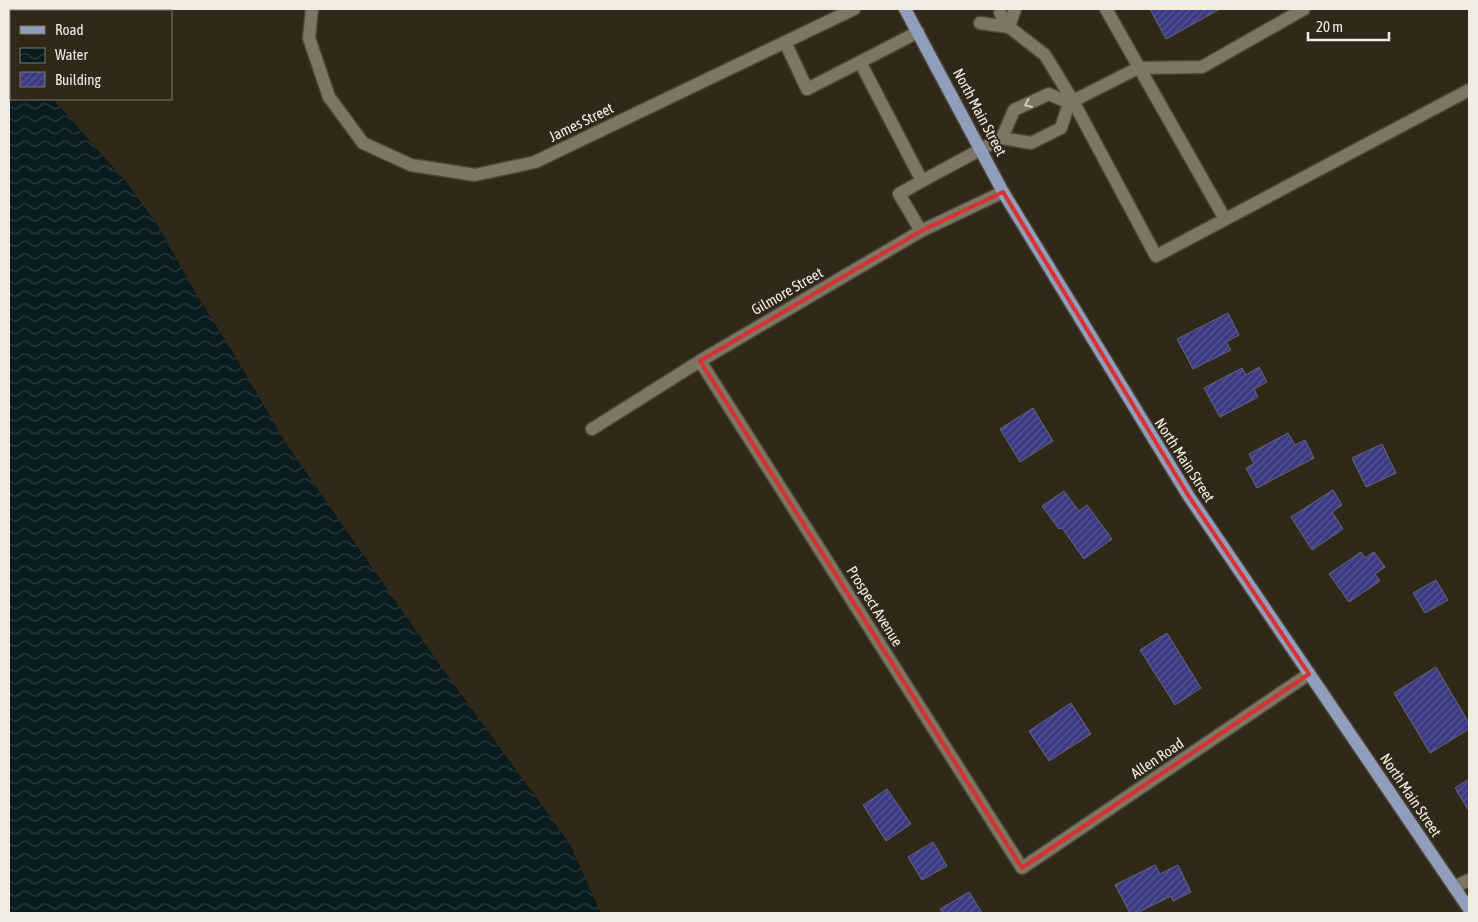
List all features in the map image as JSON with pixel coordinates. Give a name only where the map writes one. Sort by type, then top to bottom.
[{"type":"main road","name":"North Main Street","points":[[905,9],[1003,192],[1144,425],[1188,495],[1469,909]]},
{"type":"street","name":"James Street","points":[[312,9],[309,38],[330,97],[363,143],[411,165],[475,175],[535,162],[854,9]]},
{"type":"street","points":[[1009,27],[1015,9]]},
{"type":"street","points":[[1106,9],[1225,219]]},
{"type":"street","points":[[1002,138],[1031,143],[1061,128],[1071,102],[1138,68],[1202,67],[1304,9]]},
{"type":"street","points":[[1000,13],[1009,27],[1045,55],[1156,256],[1469,90]]},
{"type":"street","points":[[980,23],[1009,27]]},
{"type":"street","points":[[785,42],[807,89],[918,32]]},
{"type":"street","points":[[860,62],[922,181]]},
{"type":"street","points":[[921,231],[899,194],[1002,138],[1014,110],[1049,94],[1071,102]]},
{"type":"street","name":"Gilmore Street","points":[[592,429],[700,361],[921,231],[1003,192]]},
{"type":"street","name":"Prospect Avenue","points":[[700,361],[1022,868]]},
{"type":"street","name":"Allen Road","points":[[1022,868],[1309,674]]},
{"type":"street","points":[[1454,887],[1469,880]]},
{"type":"highlighted area","points":[[1003,192],[1188,495],[1309,674],[1022,868],[700,361],[921,231]]},
{"type":"water","points":[[9,49],[10,100],[54,100],[127,183],[157,224],[198,297],[231,349],[285,442],[442,668],[570,844],[601,913],[9,913]]},
{"type":"building","points":[[1150,9],[1220,9],[1166,39]]},
{"type":"building","points":[[1228,313],[1239,335],[1226,342],[1231,350],[1193,369],[1177,339]]},
{"type":"building","points":[[1259,367],[1267,382],[1254,389],[1258,397],[1220,417],[1204,388],[1242,368],[1246,375]]},
{"type":"building","points":[[1033,408],[1053,441],[1020,462],[1000,429]]},
{"type":"building","points":[[1288,433],[1295,445],[1305,440],[1314,458],[1257,488],[1246,468],[1254,464],[1249,454]]},
{"type":"building","points":[[1382,444],[1396,473],[1366,487],[1352,458]]},
{"type":"building","points":[[1333,490],[1342,505],[1332,512],[1343,529],[1312,550],[1291,517]]},
{"type":"building","points":[[1064,491],[1079,511],[1087,505],[1112,539],[1084,559],[1062,528],[1059,529],[1042,506]]},
{"type":"building","points":[[1361,552],[1365,558],[1374,552],[1385,567],[1375,574],[1380,581],[1349,602],[1329,574]]},
{"type":"building","points":[[1436,580],[1448,600],[1425,613],[1413,593]]},
{"type":"building","points":[[1167,633],[1201,688],[1175,705],[1140,650]]},
{"type":"building","points":[[1436,667],[1469,723],[1469,729],[1430,753],[1394,693]]},
{"type":"building","points":[[1071,703],[1091,734],[1049,761],[1029,731]]},
{"type":"building","points":[[1469,779],[1469,811],[1455,788]]},
{"type":"building","points":[[887,789],[911,824],[886,841],[863,805]]},
{"type":"building","points":[[933,842],[947,866],[922,880],[908,857]]},
{"type":"building","points":[[1155,865],[1160,874],[1178,865],[1191,892],[1173,901],[1171,896],[1137,913],[1130,913],[1115,885]]},
{"type":"building","points":[[969,892],[982,913],[943,913],[940,909]]}]
